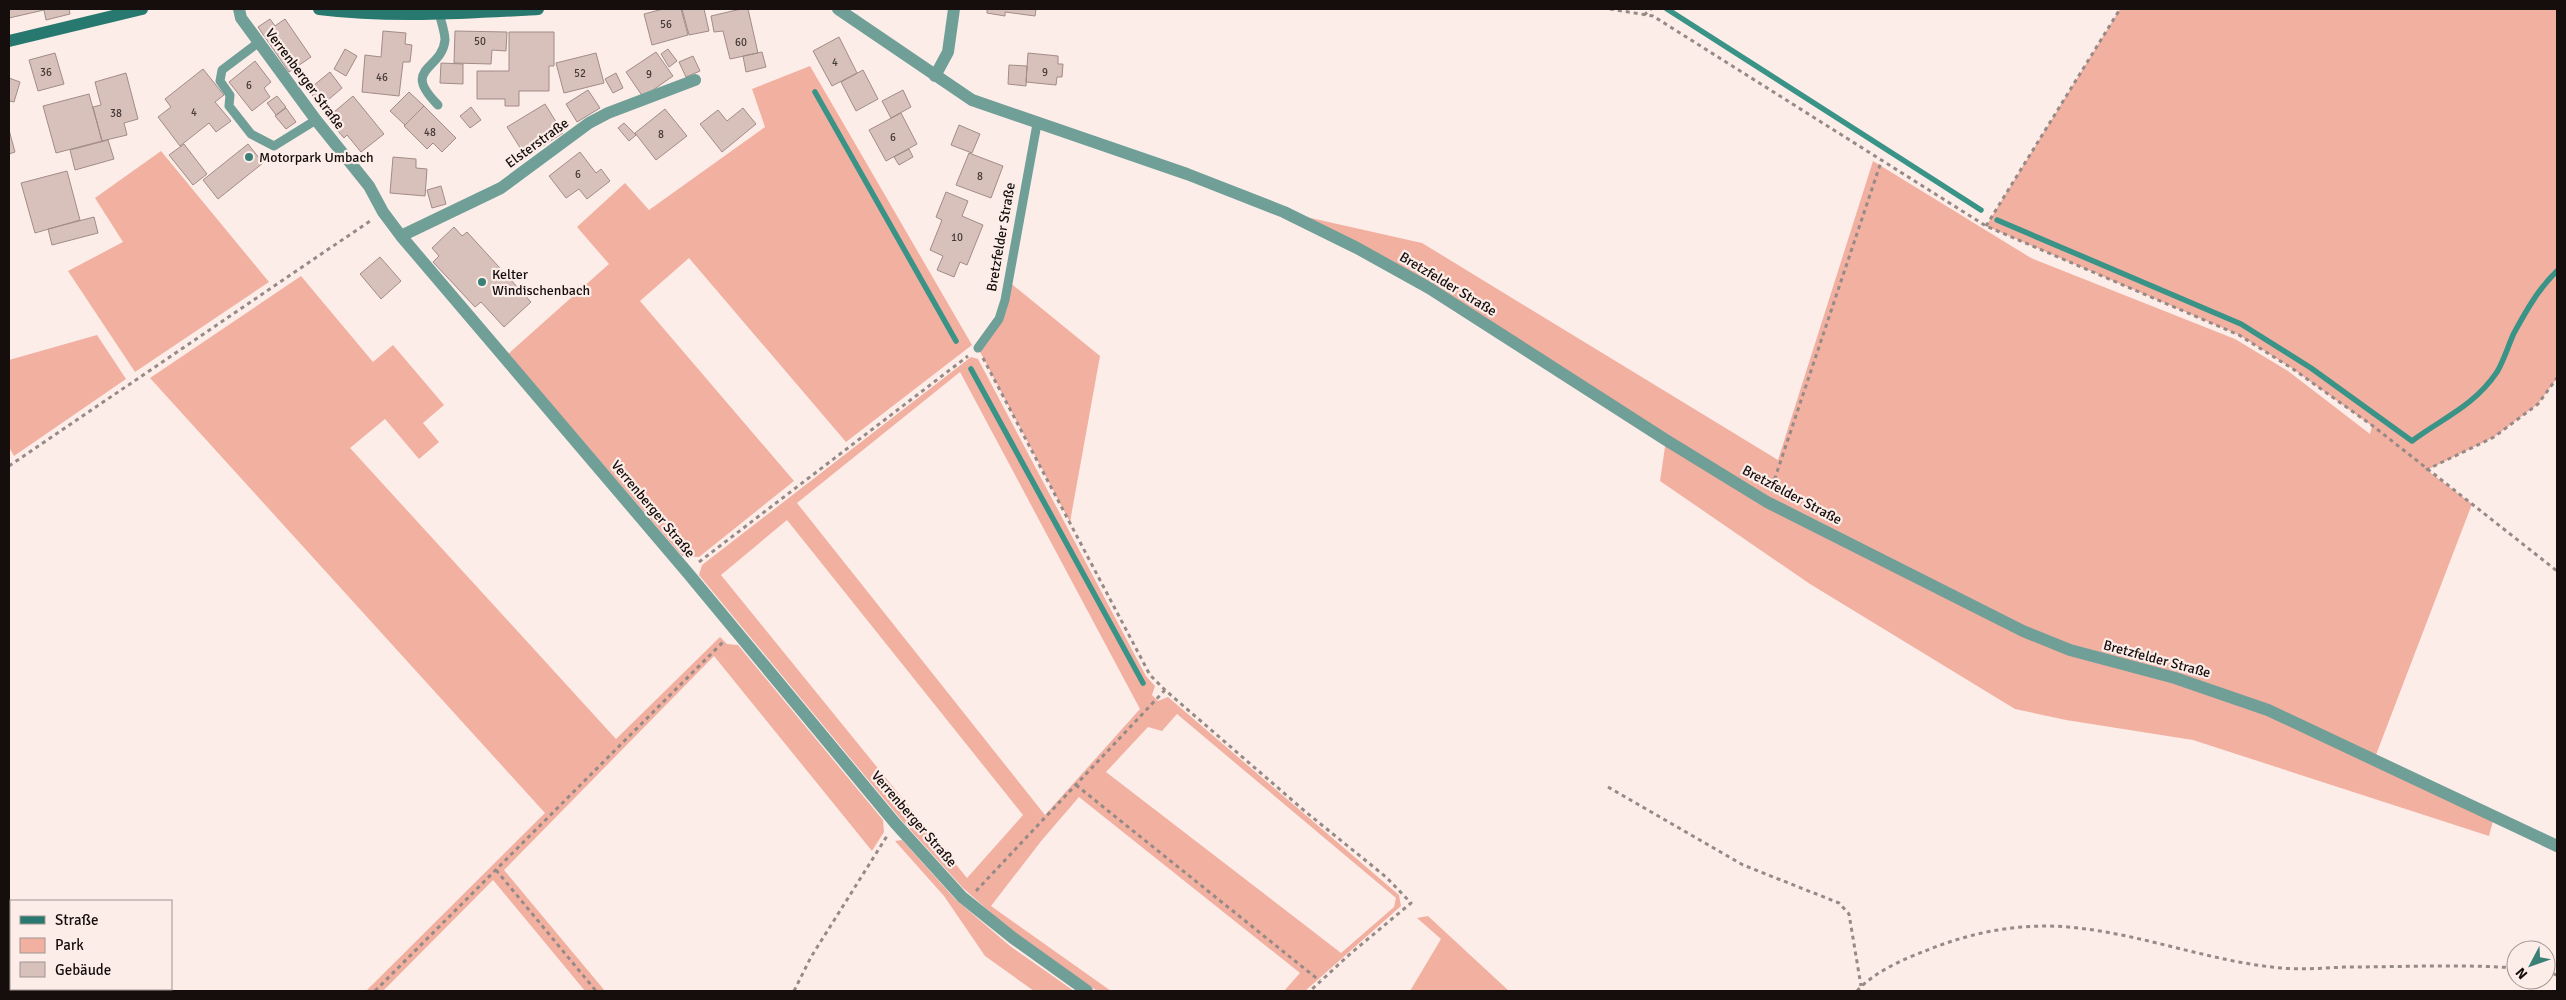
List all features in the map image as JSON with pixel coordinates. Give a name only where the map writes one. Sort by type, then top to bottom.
[{"type":"main road","points":[[9,40],[142,9]]},
{"type":"main road","points":[[318,9],[346,12],[439,13],[538,9]]},
{"type":"street","name":"Verrenberger Straße","points":[[239,9],[241,18],[316,120],[369,186],[383,212],[401,236],[687,572],[895,823],[962,897],[1013,938],[1087,991]]},
{"type":"street","name":"Bretzfelder Straße","points":[[838,9],[972,100],[1037,124],[1187,174],[1284,212],[1357,248],[1429,288],[1666,440],[1768,502],[2023,631],[2070,650],[2175,678],[2268,710],[2557,846]]},
{"type":"street","points":[[935,76],[948,52],[954,9]]},
{"type":"street","name":"Elsterstraße","points":[[401,236],[501,188],[589,123],[608,113],[695,80]]},
{"type":"lane","points":[[438,105],[426,93],[422,84],[423,76],[445,40],[439,13]]},
{"type":"lane","points":[[259,42],[222,70],[220,81],[230,94],[229,106],[251,134],[274,146],[316,120]]},
{"type":"lane","name":"Bretzfelder Straße","points":[[978,348],[999,319],[1005,300],[1037,124]]},
{"type":"path","points":[[1610,9],[1653,16],[1986,226],[2239,335],[2294,369],[2372,426],[2557,571]]},
{"type":"path","points":[[1644,15],[1651,9]]},
{"type":"path","points":[[1986,226],[2120,9]]},
{"type":"path","points":[[1768,502],[1882,160]]},
{"type":"path","points":[[9,466],[383,212]]},
{"type":"path","points":[[687,572],[978,348],[1150,675],[1307,813],[1386,877],[1411,903],[1310,991]]},
{"type":"path","points":[[2426,470],[2494,437],[2538,404],[2557,378]]},
{"type":"path","points":[[375,991],[735,630]]},
{"type":"path","points":[[962,897],[974,892],[1165,690]]},
{"type":"path","points":[[1076,785],[1320,981]]},
{"type":"path","points":[[1608,788],[1743,865],[1839,903],[1849,914],[1861,987]]},
{"type":"path","points":[[794,991],[811,957],[895,823]]},
{"type":"path","points":[[496,870],[596,991]]},
{"type":"path","points":[[1857,991],[1917,954],[1958,938],[2002,928],[2048,926],[2105,933],[2241,962],[2282,968],[2480,966],[2506,967]]},
{"type":"green space","points":[[2120,9],[2557,9],[2557,378],[2538,404],[2494,437],[2427,470],[2472,504],[2374,760],[2494,817],[2489,836],[2193,740],[2066,720],[2015,709],[1810,584],[1660,481],[1666,440],[1429,288],[1284,212],[1422,243],[1778,460],[1873,161],[2031,258],[2235,339],[2288,371],[2370,434],[2372,426],[2293,369],[2239,335],[1986,226]]},
{"type":"green space","points":[[810,66],[972,345],[846,442],[689,258],[640,301],[794,481],[699,557],[682,556],[508,354],[609,264],[577,227],[625,183],[649,210],[765,127],[752,89]]},
{"type":"green space","points":[[161,151],[269,282],[135,372],[68,271],[123,242],[95,198]]},
{"type":"green space","points":[[301,276],[373,362],[393,345],[444,405],[423,423],[439,442],[419,459],[385,419],[350,448],[616,739],[720,637],[727,644],[738,645],[883,820],[884,832],[872,851],[714,656],[504,870],[605,991],[585,991],[493,880],[383,991],[366,991],[545,813],[150,378]]},
{"type":"green space","points":[[1008,281],[1100,356],[1070,522],[978,348],[999,319]]},
{"type":"green space","points":[[97,335],[126,379],[14,456],[9,447],[9,360]]},
{"type":"green space","points":[[971,357],[978,359],[1146,676],[1155,686],[1152,695],[1158,701],[1168,697],[1399,895],[1401,906],[1305,991],[1284,991],[1300,973],[1079,797],[1042,840],[991,906],[1111,991],[1097,991],[1014,933],[963,888],[903,822],[699,575],[702,565]],"holes":[[[960,372],[1140,709],[1045,815],[797,503]],[[787,520],[1023,815],[967,878],[721,575]],[[1177,714],[1396,898],[1394,907],[1341,953],[1106,772],[1148,727],[1162,731]]]},
{"type":"green space","points":[[902,840],[955,899],[1010,946],[1074,991],[1034,991],[985,956],[944,896],[895,841]]},
{"type":"green space","points":[[1428,916],[1509,991],[1410,991],[1441,939],[1417,918]]},
{"type":"building","points":[[9,9],[69,9],[70,14],[46,20],[44,10],[9,18]]},
{"type":"building","points":[[663,9],[681,9],[688,35],[652,45],[644,14]]},
{"type":"building","points":[[682,9],[704,9],[709,31],[689,35]]},
{"type":"building","points":[[748,9],[758,53],[730,59],[723,31],[714,32],[711,16]]},
{"type":"building","points":[[987,9],[1036,9],[1035,16],[1005,12],[1005,16],[987,13]]},
{"type":"building","points":[[270,19],[275,26],[285,19],[311,57],[289,72],[258,27]]},
{"type":"building","points":[[383,31],[406,33],[405,44],[412,45],[410,62],[403,62],[399,96],[362,92],[365,55],[381,57]]},
{"type":"building","points":[[455,31],[507,32],[506,51],[492,50],[491,64],[454,63]]},
{"type":"building","points":[[509,32],[554,32],[554,66],[549,66],[549,91],[519,91],[519,106],[505,106],[505,99],[477,99],[477,71],[509,71]]},
{"type":"building","points":[[839,37],[857,73],[832,86],[813,51]]},
{"type":"building","points":[[345,49],[357,56],[346,76],[334,69]]},
{"type":"building","points":[[668,49],[677,61],[669,67],[661,54]]},
{"type":"building","points":[[656,52],[673,76],[643,97],[626,72]]},
{"type":"building","points":[[762,52],[766,67],[746,72],[743,56]]},
{"type":"building","points":[[55,53],[64,84],[38,91],[29,60]]},
{"type":"building","points":[[596,53],[604,83],[564,93],[556,63]]},
{"type":"building","points":[[1028,53],[1058,56],[1058,64],[1063,64],[1062,77],[1057,77],[1056,85],[1026,82]]},
{"type":"building","points":[[693,56],[700,71],[686,77],[679,62]]},
{"type":"building","points":[[255,61],[271,82],[264,88],[270,97],[252,111],[229,82]]},
{"type":"building","points":[[441,63],[463,64],[463,84],[440,83]]},
{"type":"building","points":[[1009,65],[1027,66],[1026,86],[1008,84]]},
{"type":"building","points":[[203,69],[224,95],[215,102],[231,121],[216,132],[209,123],[180,146],[158,117],[171,107],[165,99]]},
{"type":"building","points":[[863,70],[878,99],[856,111],[841,82]]},
{"type":"building","points":[[330,72],[342,88],[321,106],[308,90]]},
{"type":"building","points":[[126,73],[138,119],[124,123],[127,135],[102,141],[93,107],[101,105],[95,82]]},
{"type":"building","points":[[616,73],[623,88],[613,93],[605,79]]},
{"type":"building","points":[[9,78],[20,82],[14,102],[9,101]]},
{"type":"building","points":[[588,90],[600,108],[577,122],[566,104]]},
{"type":"building","points":[[903,90],[911,107],[891,118],[882,101]]},
{"type":"building","points":[[409,92],[424,106],[405,125],[390,111]]},
{"type":"building","points":[[89,94],[102,141],[56,153],[43,106]]},
{"type":"building","points":[[277,96],[286,107],[276,115],[267,103]]},
{"type":"building","points":[[353,96],[384,134],[361,152],[347,135],[344,138],[327,118]]},
{"type":"building","points":[[545,104],[563,133],[526,157],[507,127]]},
{"type":"building","points":[[424,106],[456,138],[442,152],[433,143],[427,149],[404,126]]},
{"type":"building","points":[[471,107],[481,120],[470,128],[460,116]]},
{"type":"building","points":[[286,108],[296,122],[286,129],[275,116]]},
{"type":"building","points":[[743,108],[756,124],[722,152],[700,124],[718,110],[727,121]]},
{"type":"building","points":[[665,109],[687,136],[656,160],[635,133]]},
{"type":"building","points":[[901,113],[917,144],[886,161],[869,130]]},
{"type":"building","points":[[624,123],[636,135],[629,141],[618,128]]},
{"type":"building","points":[[959,125],[980,134],[972,153],[951,145]]},
{"type":"building","points":[[9,130],[15,152],[9,154]]},
{"type":"building","points":[[108,140],[114,159],[75,170],[70,150]]},
{"type":"building","points":[[184,144],[207,174],[193,185],[169,155]]},
{"type":"building","points":[[248,144],[263,163],[218,199],[203,180]]},
{"type":"building","points":[[909,149],[913,157],[899,165],[894,157]]},
{"type":"building","points":[[580,152],[596,173],[601,169],[610,181],[587,199],[579,189],[566,198],[549,176]]},
{"type":"building","points":[[969,153],[1003,166],[991,198],[956,185]]},
{"type":"building","points":[[393,157],[416,159],[416,168],[427,169],[425,196],[390,193]]},
{"type":"building","points":[[67,171],[80,220],[35,233],[21,183]]},
{"type":"building","points":[[441,186],[446,204],[432,208],[427,190]]},
{"type":"building","points":[[946,192],[968,201],[962,216],[983,225],[967,265],[960,262],[954,277],[937,270],[943,256],[930,250],[942,220],[936,217]]},
{"type":"building","points":[[94,217],[98,233],[52,245],[48,229]]},
{"type":"building","name":"Kelter Windischenbach","points":[[454,227],[462,236],[467,232],[531,302],[504,327],[481,302],[475,307],[433,262],[439,256],[432,248]]},
{"type":"building","points":[[380,257],[401,281],[381,299],[360,274]]},
{"type":"waterway","points":[[1667,9],[1981,210]]},
{"type":"waterway","points":[[815,92],[956,341]]},
{"type":"waterway","points":[[1997,220],[2241,324],[2311,368],[2412,441],[2458,411],[2488,384],[2497,372],[2514,333],[2528,308],[2544,285],[2557,271]]},
{"type":"waterway","points":[[971,369],[1143,683]]},
{"type":"place","name":"Motorpark Umbach","points":[[249,157]]},
{"type":"place","name":"Kelter Windischenbach","points":[[482,282]]}]
